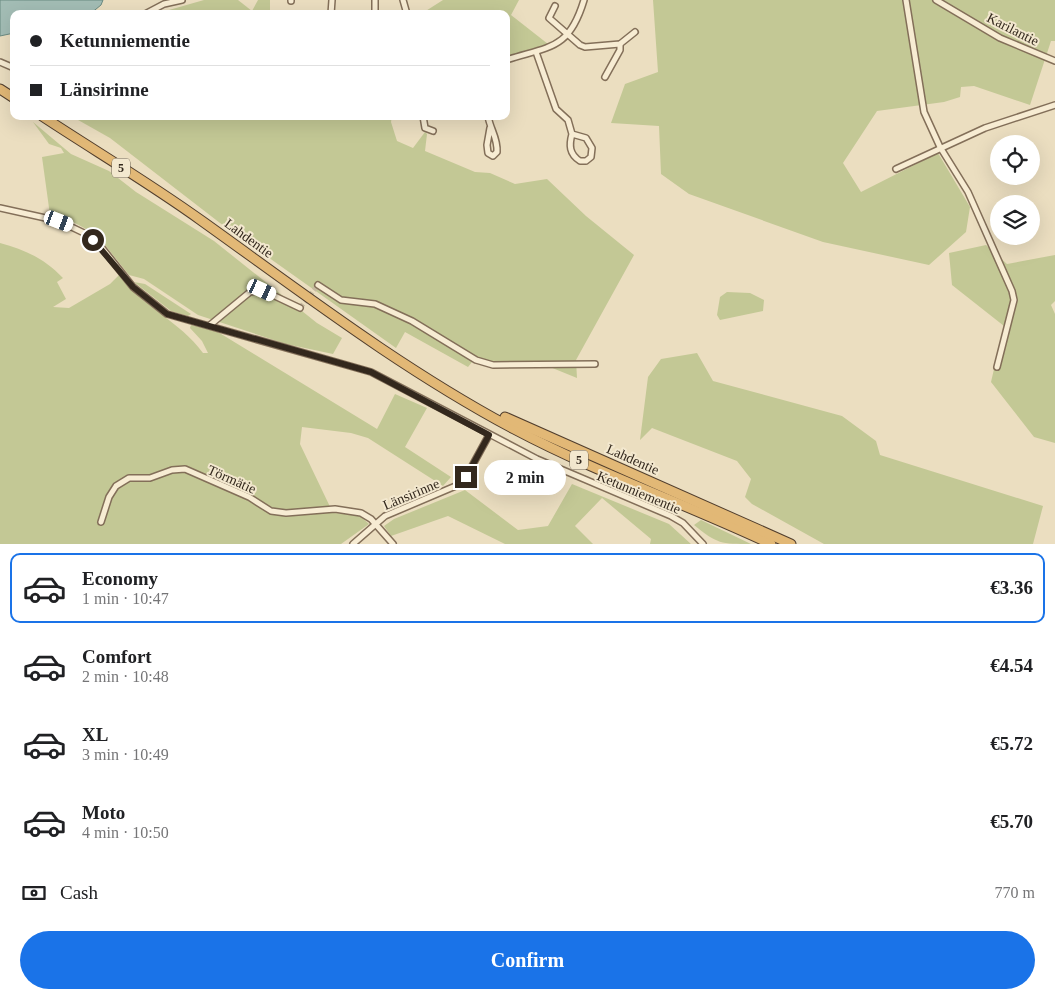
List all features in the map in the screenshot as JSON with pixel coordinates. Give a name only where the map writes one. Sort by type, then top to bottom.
[{"type":"highway","name":"Lahdentie","points":[[48,120],[201,220],[308,299],[438,384],[515,429],[602,470],[771,544]]},
{"type":"highway","name":"Lahdentie","points":[[438,384],[517,423],[730,515],[791,544]]},
{"type":"street","points":[[153,10],[164,4],[182,0]]},
{"type":"street","points":[[510,59],[554,45],[568,35],[576,22],[584,0]]},
{"type":"street","points":[[906,0],[924,112],[940,147],[968,192],[1012,291],[1014,300],[997,367]]},
{"type":"street","name":"Karilantie","points":[[936,0],[1000,38],[1055,61]]},
{"type":"street","points":[[556,6],[548,18],[585,47],[620,44],[635,32]]},
{"type":"street","points":[[605,77],[620,50],[620,44]]},
{"type":"street","points":[[536,52],[556,109],[568,120],[572,134],[569,145],[572,154],[580,161],[586,161],[591,157],[592,148],[586,138],[572,134]]},
{"type":"street","points":[[896,169],[940,147],[1019,115],[1055,105]]},
{"type":"street","points":[[424,120],[425,128],[433,131]]},
{"type":"street","points":[[489,120],[490,128],[498,144],[497,152],[493,156],[488,153],[487,145],[490,128]]},
{"type":"street","name":"Ketunniementie","points":[[0,208],[48,218],[70,225],[93,240],[133,287],[167,314],[180,320],[210,326],[292,352],[371,372],[489,435],[582,480],[671,516],[683,523],[703,544]]},
{"type":"street","points":[[318,285],[341,300],[375,304],[412,322],[476,360],[493,365],[595,364]]},
{"type":"street","points":[[210,326],[250,292],[262,290],[300,308]]},
{"type":"street","name":"Länsirinne","points":[[353,544],[390,513],[458,485],[466,477],[489,435]]},
{"type":"street","name":"Törmätie","points":[[101,522],[109,497],[116,486],[129,478],[150,478],[172,470],[185,469],[249,496],[271,512],[286,513],[335,509],[352,511],[367,516],[376,524]]},
{"type":"street","points":[[376,524],[393,544]]},
{"type":"green space","points":[[204,0],[238,0],[251,10],[169,10]]},
{"type":"green space","points":[[258,0],[270,0],[270,10],[253,10]]},
{"type":"green space","points":[[443,0],[519,0],[511,15],[548,44],[510,56],[510,10],[427,10]]},
{"type":"green space","points":[[653,0],[1055,0],[1055,41],[1051,41],[1030,105],[974,86],[961,87],[960,97],[944,102],[877,111],[843,163],[861,192],[938,153],[970,207],[966,232],[929,265],[823,242],[689,194],[661,174],[659,126],[611,123],[625,84],[658,72]]},
{"type":"green space","points":[[78,120],[391,120],[397,141],[413,148],[425,132],[427,134],[425,151],[475,172],[490,173],[515,184],[547,179],[586,216],[634,255],[576,360],[577,378],[545,365],[472,362],[468,367],[405,332],[396,348],[220,223],[110,138]]},
{"type":"green space","points":[[33,122],[71,154],[109,171],[136,192],[214,241],[317,323],[342,338],[333,354],[286,344],[198,315],[144,279],[129,275],[97,235],[75,223],[50,215],[42,157],[64,153],[61,148],[49,144]]},
{"type":"green space","points":[[0,243],[34,256],[63,278],[57,282],[66,299],[53,307],[69,308],[110,284],[119,275],[139,296],[194,342],[203,353],[208,353],[202,341],[190,328],[191,325],[213,329],[377,429],[395,394],[427,408],[405,447],[451,477],[443,486],[368,438],[351,433],[302,427],[300,444],[333,513],[359,515],[369,524],[341,544],[0,544]]},
{"type":"green space","points":[[986,245],[1007,264],[1055,255],[1055,301],[1051,305],[1055,314],[1055,443],[1034,437],[991,382],[1004,326],[952,285],[949,253]]},
{"type":"green space","points":[[134,282],[145,284],[191,314],[188,316],[171,311]]},
{"type":"green space","points":[[727,292],[750,293],[764,300],[763,311],[720,320],[717,315],[720,297]]},
{"type":"green space","points":[[697,353],[713,381],[842,416],[876,441],[880,455],[1043,506],[1033,544],[824,544],[752,504],[745,497],[751,479],[737,461],[652,428],[640,440],[648,377],[661,359]]},
{"type":"green space","points":[[572,484],[669,524],[691,544],[650,544],[651,539],[602,498],[575,526],[593,544],[505,544],[448,516],[391,536],[384,526],[394,519],[465,490],[518,530],[548,526]]},
{"type":"green space","points":[[701,520],[751,544],[720,542],[708,536],[694,525]]},
{"type":"water","points":[[0,0],[103,0],[101,5],[95,10],[10,10],[10,34],[0,36]]},
{"type":"tunnel","points":[[300,308],[318,285]]},
{"type":"route","points":[[93,240],[102,248],[133,287],[167,314],[180,320],[210,326],[292,352],[371,372],[489,435],[466,477]]}]
